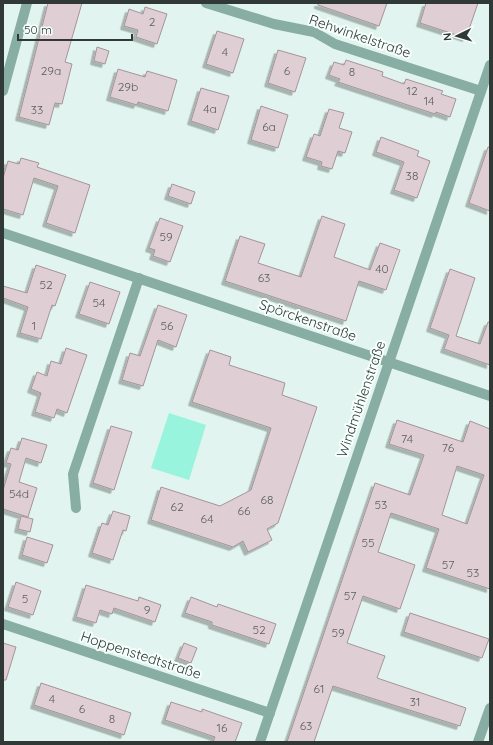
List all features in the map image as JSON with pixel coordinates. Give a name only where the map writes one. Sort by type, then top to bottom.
[{"type":"street","points":[[3,91],[27,3]]},
{"type":"street","name":"Rehwinkelstraße","points":[[206,3],[274,24],[314,32],[335,44],[481,90]]},
{"type":"street","name":"Windmühlenstraße","points":[[260,742],[490,65]]},
{"type":"street","name":"Spörckenstraße","points":[[3,233],[490,396]]},
{"type":"street","points":[[76,508],[73,474],[139,278]]},
{"type":"street","name":"Hoppenstedtstraße","points":[[3,624],[270,713]]},
{"type":"street","points":[[478,742],[490,708]]},
{"type":"green space","points":[[169,413],[206,425],[189,480],[151,468]]},
{"type":"building","points":[[48,3],[82,3],[65,62],[72,64],[62,104],[55,103],[49,125],[19,117]]},
{"type":"building","points":[[318,3],[387,3],[379,26],[318,5]]},
{"type":"building","points":[[426,3],[478,3],[466,38],[420,23]]},
{"type":"building","points":[[145,7],[167,14],[157,44],[136,37],[138,30],[124,26],[129,9],[143,14]]},
{"type":"building","points":[[217,31],[244,39],[233,73],[206,64]]},
{"type":"building","points":[[97,47],[109,51],[105,64],[94,61]]},
{"type":"building","points":[[278,50],[306,58],[295,92],[268,83]]},
{"type":"building","points":[[346,60],[383,72],[382,76],[404,84],[406,79],[443,91],[441,94],[456,99],[450,117],[436,112],[435,114],[338,82],[340,79],[329,75],[334,62],[344,65]]},
{"type":"building","points":[[118,69],[145,77],[147,71],[177,80],[168,111],[138,102],[137,105],[110,97]]},
{"type":"building","points":[[201,88],[229,96],[218,130],[191,121]]},
{"type":"building","points":[[261,106],[288,115],[278,148],[251,140]]},
{"type":"building","points":[[329,109],[344,113],[339,128],[352,132],[345,153],[338,151],[332,169],[321,166],[322,162],[306,157],[314,134],[320,136]]},
{"type":"building","points":[[381,137],[419,151],[417,156],[430,161],[417,198],[394,190],[404,162],[376,152]]},
{"type":"building","points":[[488,147],[490,147],[490,211],[469,203]]},
{"type":"building","points":[[21,158],[39,163],[37,167],[90,185],[75,233],[46,223],[58,186],[34,178],[23,215],[3,209],[3,178],[8,161],[19,164]]},
{"type":"building","points":[[172,184],[195,192],[191,204],[168,196]]},
{"type":"building","points":[[322,216],[345,224],[334,257],[370,270],[380,243],[400,250],[386,290],[359,281],[346,321],[225,281],[240,236],[265,244],[258,263],[301,277]]},
{"type":"building","points":[[160,218],[183,226],[170,262],[153,256],[155,250],[149,248]]},
{"type":"building","points":[[36,265],[66,275],[55,306],[52,305],[41,339],[20,333],[28,307],[3,298],[3,286],[27,293]]},
{"type":"building","points":[[450,269],[475,278],[456,336],[480,344],[488,322],[490,322],[490,365],[444,349],[449,335],[430,328]]},
{"type":"building","points":[[90,282],[120,292],[109,324],[79,314]]},
{"type":"building","points":[[158,305],[187,315],[176,347],[158,340],[143,386],[122,380],[130,353],[140,356]]},
{"type":"building","points":[[66,348],[87,355],[67,413],[57,409],[54,418],[35,412],[41,393],[31,389],[37,372],[47,376],[51,361],[61,364]]},
{"type":"building","points":[[210,350],[231,357],[229,365],[285,383],[282,395],[317,407],[278,523],[267,529],[272,540],[248,552],[243,541],[233,547],[151,520],[161,487],[220,506],[251,490],[271,428],[192,402]]},
{"type":"building","points":[[397,420],[463,442],[470,421],[490,429],[490,589],[426,568],[439,529],[391,513],[378,552],[415,565],[400,609],[363,596],[347,643],[385,656],[377,678],[466,708],[460,726],[333,686],[314,742],[287,742],[375,483],[410,495],[424,455],[389,444]],"holes":[[[457,466],[484,475],[467,524],[442,515]]]},
{"type":"building","points":[[111,426],[132,432],[114,490],[93,483]]},
{"type":"building","points":[[22,438],[47,445],[41,463],[26,458],[19,482],[37,488],[28,517],[3,509],[3,490],[11,464],[6,463],[11,448],[18,450]]},
{"type":"building","points":[[113,511],[130,516],[126,531],[123,530],[113,560],[92,553],[102,523],[108,525]]},
{"type":"building","points":[[21,516],[33,519],[30,532],[18,529]]},
{"type":"building","points":[[27,537],[53,545],[47,563],[22,555]]},
{"type":"building","points":[[16,582],[41,591],[33,615],[8,607]]},
{"type":"building","points":[[86,585],[138,601],[139,597],[161,605],[155,622],[114,608],[112,614],[100,610],[96,623],[76,617]]},
{"type":"building","points":[[191,597],[217,607],[218,604],[276,624],[269,644],[212,625],[212,622],[185,613]]},
{"type":"building","points":[[410,613],[489,639],[482,658],[404,632]]},
{"type":"building","points":[[3,643],[16,647],[6,680],[3,680]]},
{"type":"building","points":[[184,643],[197,648],[191,663],[178,658]]},
{"type":"building","points":[[41,683],[131,713],[124,735],[34,705]]},
{"type":"building","points":[[171,702],[202,712],[202,709],[242,723],[235,742],[213,742],[215,737],[165,720]]}]
